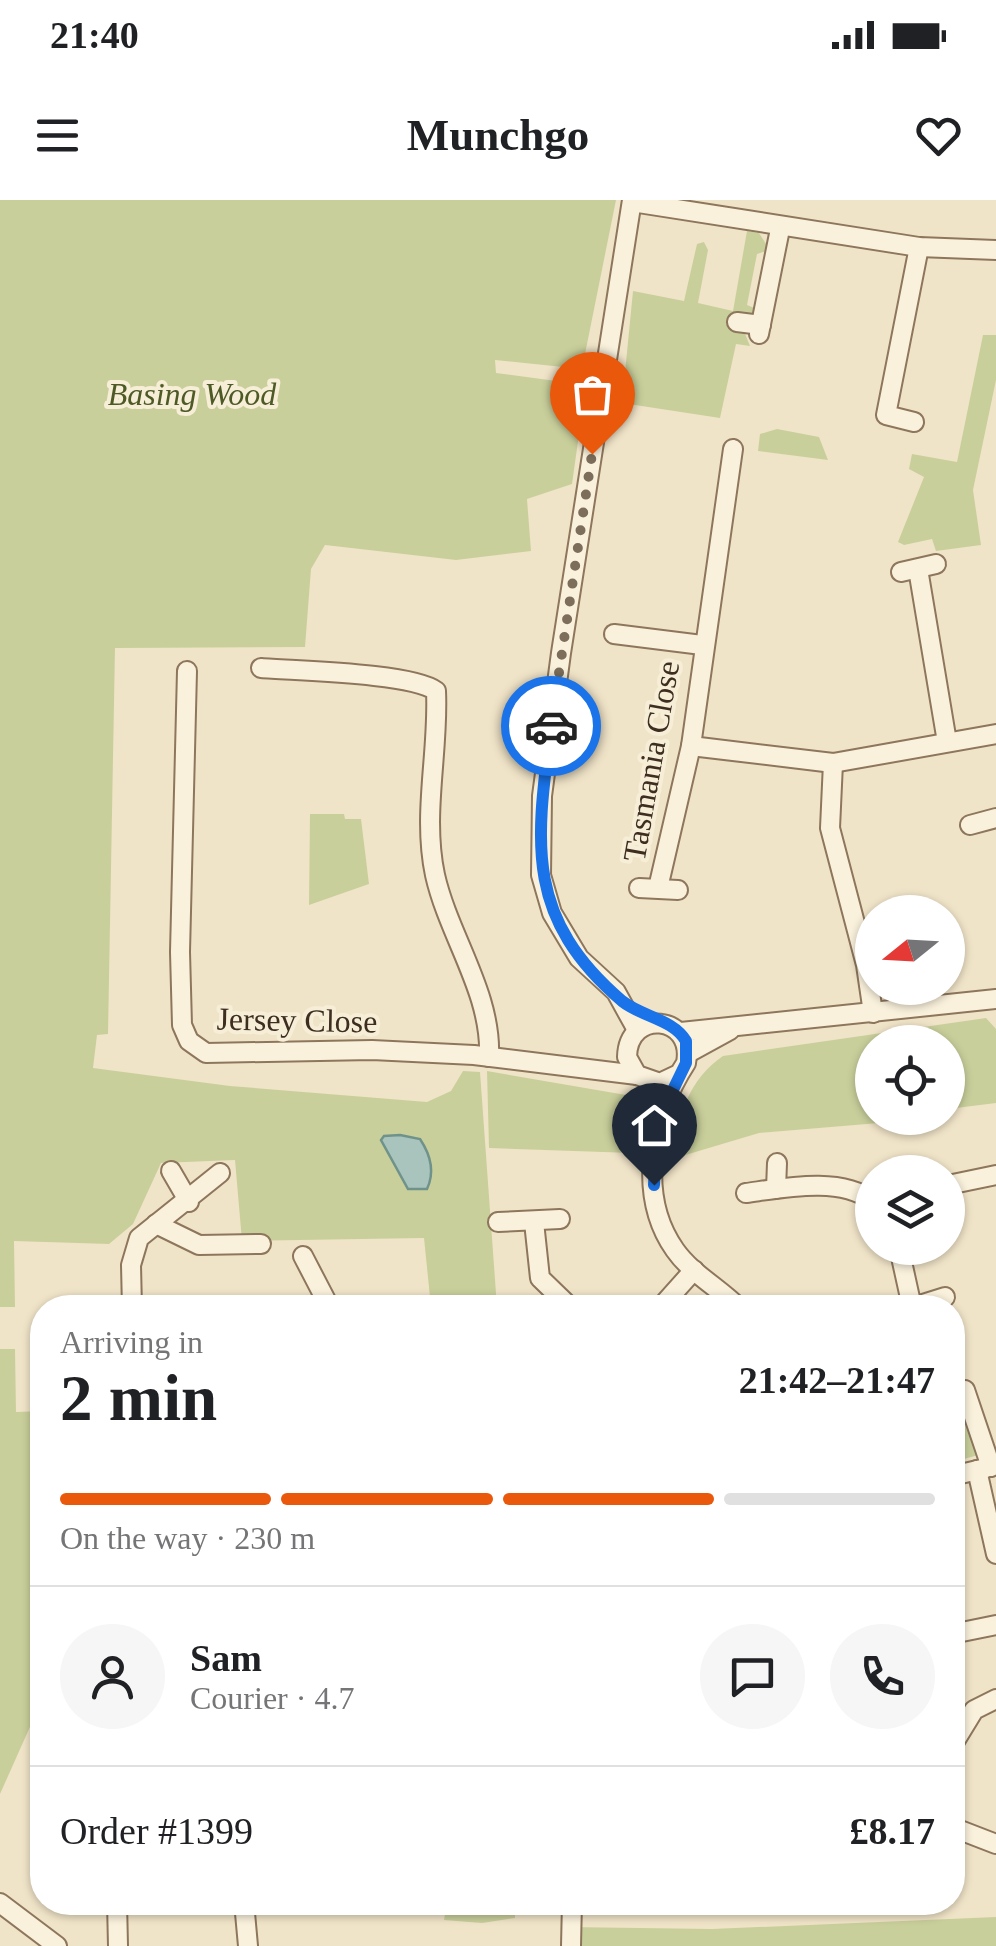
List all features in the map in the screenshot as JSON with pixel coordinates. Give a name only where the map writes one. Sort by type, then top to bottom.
[{"type":"street","points":[[996,250],[919,247],[780,228],[632,201],[561,652],[542,796],[541,837],[541,875],[552,913],[579,958],[619,999],[681,1032],[698,1027],[736,1027],[996,999]]},
{"type":"street","points":[[738,322],[760,329],[780,228]]},
{"type":"street","points":[[914,422],[886,415],[919,247]]},
{"type":"street","name":"Tasmania Close","points":[[678,890],[649,888],[690,746],[733,449]]},
{"type":"street","points":[[936,564],[909,571],[948,742]]},
{"type":"street","name":"Tasmania Close","points":[[614,634],[702,644]]},
{"type":"street","points":[[261,668],[383,679],[428,685],[436,691],[431,852],[452,926],[491,1025],[489,1057]]},
{"type":"street","name":"Jersey Close","points":[[187,672],[180,952],[182,1025],[188,1041],[206,1053],[372,1050],[489,1057],[597,1069],[645,1079]]},
{"type":"street","points":[[690,746],[833,762],[996,734]]},
{"type":"street","points":[[833,762],[830,828],[866,965],[873,1013]]},
{"type":"street","points":[[970,825],[996,818]]},
{"type":"street","points":[[619,999],[636,1030]]},
{"type":"street","points":[[597,1069],[627,1049],[636,1030],[658,1022]]},
{"type":"street","points":[[724,1295],[673,1247],[656,1209],[654,1158],[662,1110],[688,1053],[736,1027]]},
{"type":"street","points":[[681,1032],[688,1053]]},
{"type":"street","points":[[627,1049],[662,1110]]},
{"type":"street","points":[[645,1079],[679,1074]]},
{"type":"street","points":[[776,1189],[778,1162]]},
{"type":"street","points":[[172,1170],[189,1202]]},
{"type":"street","points":[[132,1295],[132,1265],[140,1238],[220,1174]]},
{"type":"street","points":[[965,1181],[996,1175]]},
{"type":"street","points":[[746,1193],[836,1188],[855,1192]]},
{"type":"street","points":[[498,1222],[560,1219]]},
{"type":"street","points":[[534,1222],[540,1278],[558,1295]]},
{"type":"street","points":[[156,1224],[200,1245],[262,1244]]},
{"type":"street","points":[[303,1256],[323,1295]]},
{"type":"street","points":[[903,1265],[910,1295]]},
{"type":"street","points":[[672,1295],[694,1270]]},
{"type":"street","points":[[965,1390],[988,1467],[996,1554]]},
{"type":"street","points":[[965,1631],[996,1625]]},
{"type":"street","points":[[965,1725],[974,1710],[996,1699]]},
{"type":"street","points":[[965,1832],[996,1844]]},
{"type":"street","points":[[0,1904],[58,1946]]},
{"type":"street","points":[[117,1915],[118,1946]]},
{"type":"street","points":[[245,1915],[248,1946]]},
{"type":"street","points":[[571,1946],[572,1915]]},
{"type":"green space","name":"Basing Wood","points":[[0,200],[616,200],[582,369],[495,360],[496,373],[586,385],[572,484],[527,499],[531,551],[456,560],[325,545],[311,569],[305,647],[115,648],[108,1034],[97,1035],[93,1068],[230,1086],[427,1102],[451,1091],[463,1071],[480,1072],[496,1295],[430,1295],[424,1238],[242,1241],[235,1160],[161,1163],[133,1224],[109,1244],[14,1241],[15,1307],[0,1307]]},
{"type":"green space","points":[[747,231],[759,233],[770,250],[757,254],[747,305],[757,309],[749,315],[737,314],[750,346],[736,344],[720,418],[622,403],[633,291],[684,301],[697,244],[704,242],[708,250],[698,303],[733,311]]},
{"type":"green space","points":[[983,335],[996,335],[996,380],[973,490],[981,545],[936,551],[932,539],[904,545],[898,542],[924,477],[909,469],[912,454],[957,462]]},
{"type":"green space","points":[[777,429],[819,437],[828,460],[758,451],[760,434]]},
{"type":"green space","points":[[310,814],[344,814],[345,819],[361,819],[369,884],[309,905]]},
{"type":"green space","points":[[986,1018],[996,1029],[996,1103],[965,1107],[965,1025],[938,1025]]},
{"type":"green space","points":[[855,1037],[855,1125],[759,1133],[682,1156],[671,1154],[687,1099],[711,1065],[723,1056]]},
{"type":"green space","points":[[487,1071],[626,1095],[636,1106],[632,1153],[489,1148]]},
{"type":"green space","points":[[0,1349],[15,1349],[16,1412],[30,1411],[30,1727],[0,1794]]},
{"type":"green space","points":[[965,1400],[982,1454],[965,1459]]},
{"type":"green space","points":[[445,1915],[515,1915],[482,1923],[444,1920]]},
{"type":"green space","points":[[996,1917],[996,1946],[566,1946],[568,1927],[712,1929]]},
{"type":"water","points":[[384,1136],[420,1139],[424,1145],[431,1170],[427,1189],[408,1189],[381,1140]]},
{"type":"way so far","points":[[551,726],[592,454]]},
{"type":"route","points":[[551,726],[542,796],[541,875],[552,913],[579,958],[619,999],[681,1032],[686,1041],[686,1063],[657,1123],[654,1185]]}]
